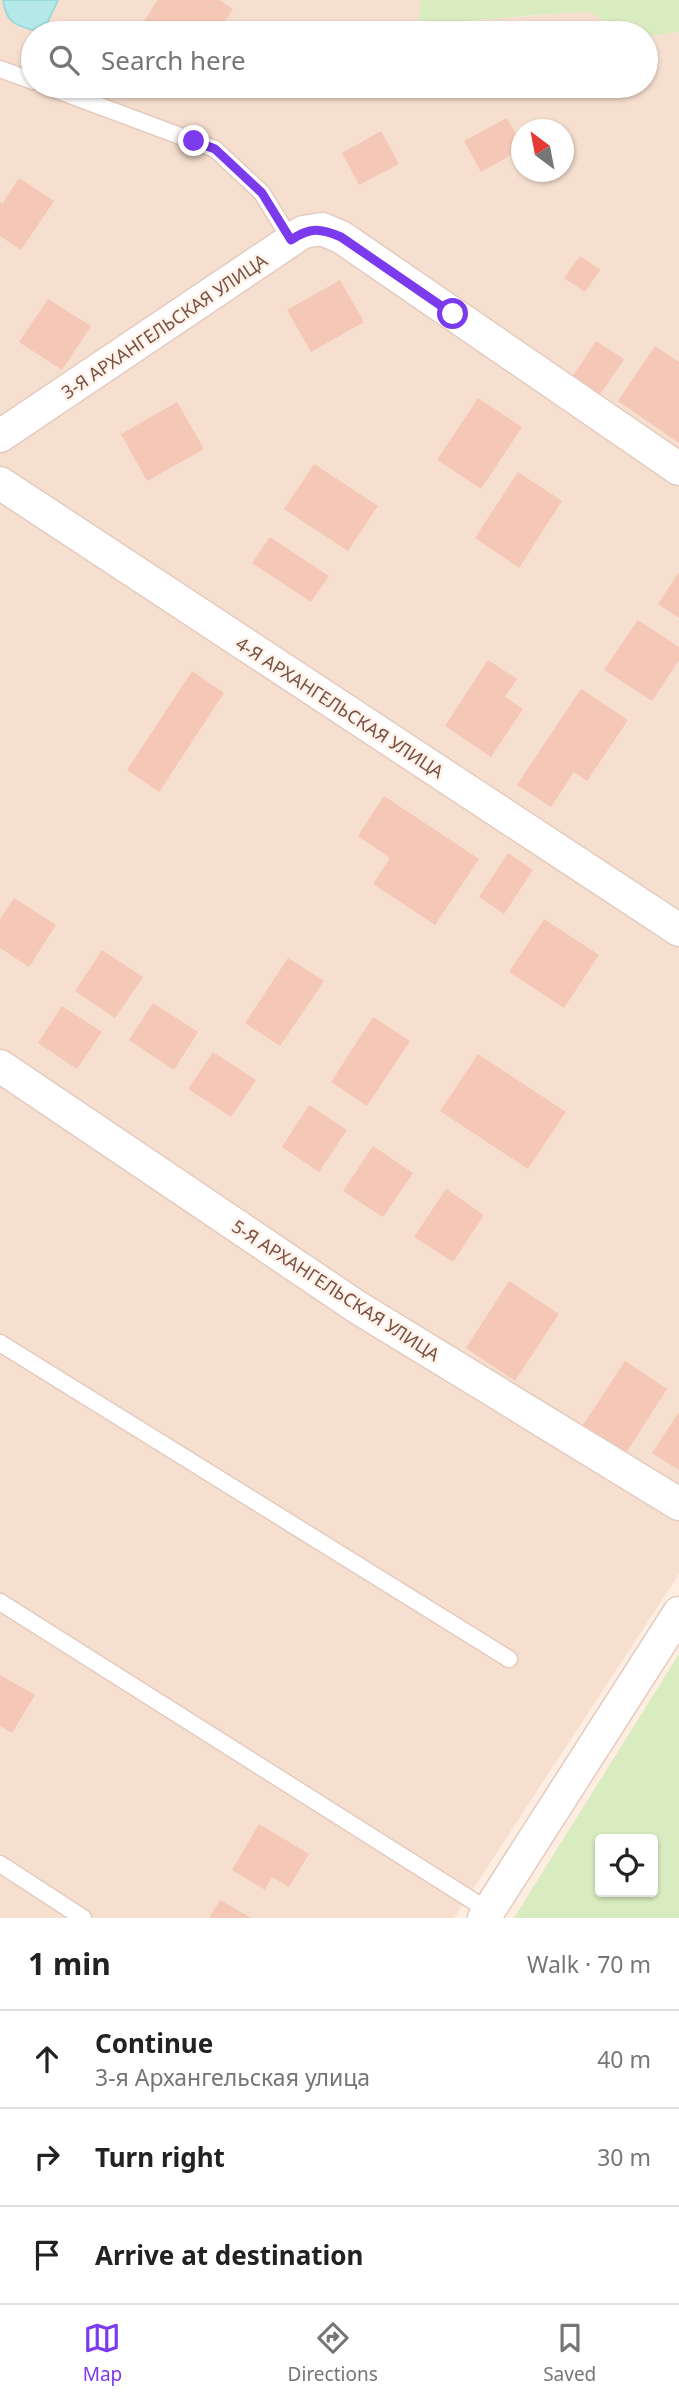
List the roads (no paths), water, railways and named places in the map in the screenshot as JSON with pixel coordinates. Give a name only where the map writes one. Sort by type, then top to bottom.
[{"type":"street","name":"3-Я АРХАНГЕЛЬСКАЯ УЛИЦА","points":[[0,436],[303,232],[323,229],[341,237],[679,469]]},
{"type":"street","name":"4-Я АРХАНГЕЛЬСКАЯ УЛИЦА","points":[[0,483],[679,930]]},
{"type":"street","name":"5-Я АРХАНГЕЛЬСКАЯ УЛИЦА","points":[[0,1066],[357,1307],[679,1504]]},
{"type":"street","points":[[487,1914],[679,1613]]},
{"type":"lane","points":[[0,69],[21,77]]},
{"type":"lane","points":[[78,98],[215,149],[262,193],[291,240]]},
{"type":"lane","points":[[0,1343],[509,1659]]},
{"type":"lane","points":[[0,1602],[487,1914]]},
{"type":"lane","points":[[0,1864],[83,1918]]},
{"type":"water","points":[[3,0],[58,0],[48,21],[21,21],[21,26],[12,21]]}]
